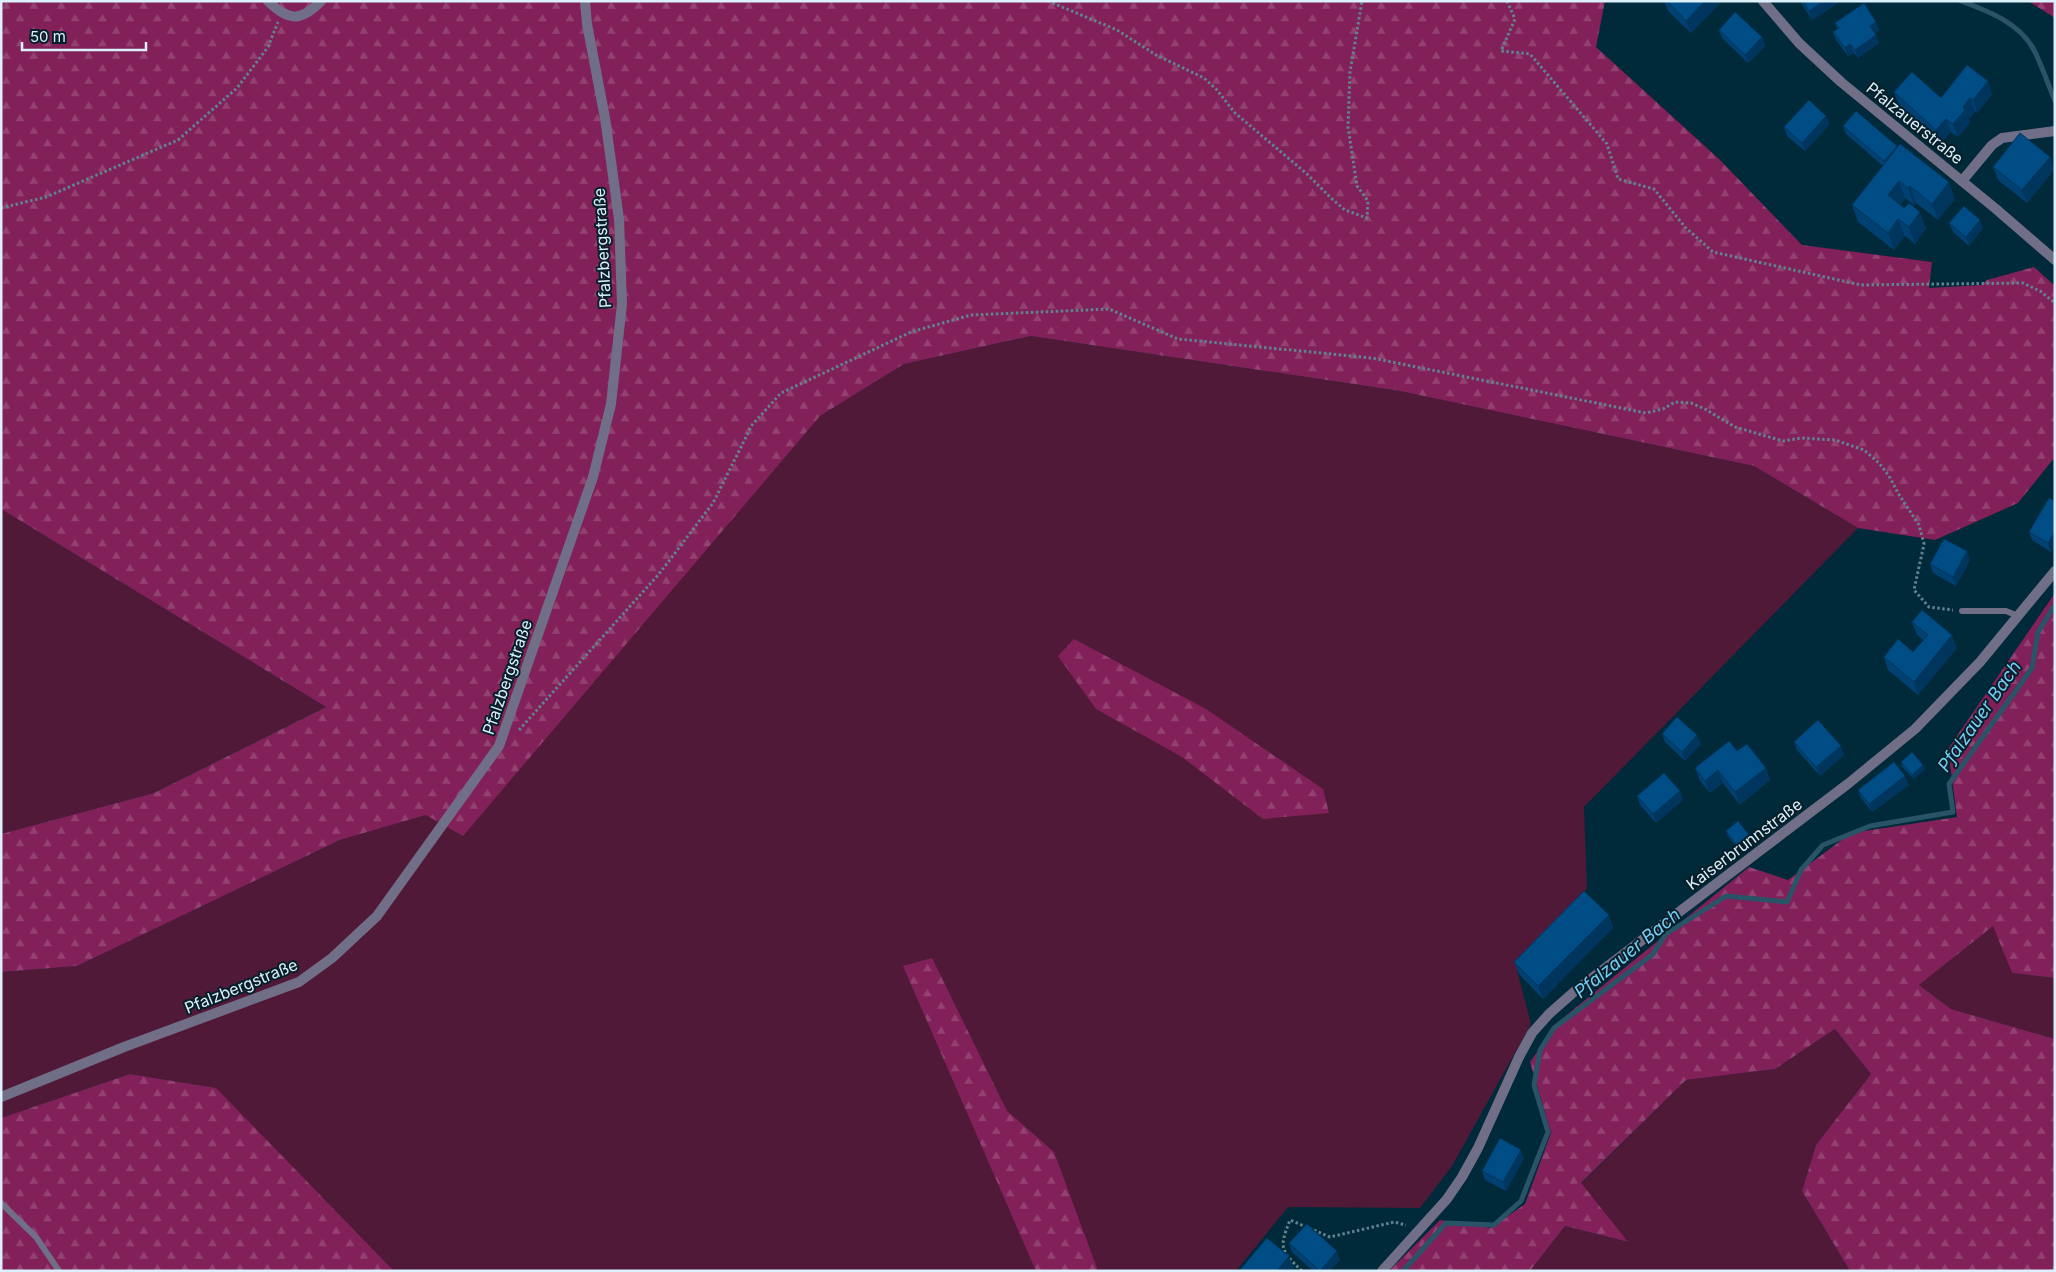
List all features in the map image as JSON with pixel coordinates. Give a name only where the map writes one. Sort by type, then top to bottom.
[{"type":"street","points":[[268,1],[281,14],[297,17],[313,10],[321,1]]},
{"type":"street","name":"Pfalzbergstraße","points":[[1,1097],[124,1047],[299,982],[332,958],[377,916],[499,746],[593,477],[611,404],[622,304],[618,219],[605,118],[587,24],[585,1]]},
{"type":"street","name":"Pfalzauerstraße","points":[[1763,1],[1800,42],[1841,82],[2055,260]]},
{"type":"street","points":[[1962,181],[1992,145],[2002,138],[2055,131]]},
{"type":"street","name":"Kaiserbrunnstraße","points":[[1382,1271],[1447,1199],[1462,1178],[1478,1148],[1519,1056],[1532,1033],[1549,1014],[1575,991],[1849,783],[1915,729],[1980,662],[2055,571]]},
{"type":"lane","points":[[1962,611],[2006,611],[2018,616]]},
{"type":"lane","points":[[1,1203],[36,1237],[59,1271]]},
{"type":"path","points":[[1048,1],[1117,30],[1156,55],[1204,78],[1218,90],[1235,113],[1307,174],[1331,198],[1345,210],[1367,218],[1368,202],[1357,186],[1348,127],[1350,72],[1362,1]]},
{"type":"path","points":[[1508,1],[1515,19],[1501,50],[1530,54],[1607,144],[1618,179],[1654,189],[1685,227],[1713,252],[1861,285],[2023,284],[2040,290],[2055,303]]},
{"type":"path","points":[[1,208],[46,197],[178,140],[238,88],[268,47],[281,14]]},
{"type":"path","points":[[499,746],[519,731],[659,574],[713,503],[752,425],[781,393],[911,332],[971,315],[1109,308],[1178,339],[1372,358],[1646,414],[1675,402],[1690,403],[1735,427],[1783,442],[1801,438],[1835,440],[1864,450],[1879,463],[1919,525],[1924,544],[1914,590],[1928,607],[1962,611]]},
{"type":"path","points":[[1302,1271],[1286,1256],[1282,1242],[1290,1220],[1330,1237],[1394,1222],[1421,1228]]},
{"type":"shaded area","points":[[1031,336],[1400,391],[1754,466],[1858,528],[1584,807],[1587,888],[1517,970],[1531,1024],[1452,1166],[1420,1208],[1288,1207],[1236,1271],[394,1271],[215,1088],[130,1074],[1,1118],[1,972],[77,966],[340,840],[426,815],[820,416],[904,364]]},
{"type":"shaded area","points":[[1,509],[326,707],[154,793],[1,834]]},
{"type":"shaded area","points":[[1994,925],[2012,973],[2055,978],[2055,1039],[1951,1009],[1919,985]]},
{"type":"shaded area","points":[[1835,1029],[1871,1074],[1816,1145],[1802,1191],[1850,1271],[1530,1271],[1565,1226],[1627,1242],[1581,1184],[1686,1080],[1775,1069]]},
{"type":"green space","points":[[1,1],[1605,1],[1596,47],[1719,159],[1802,245],[1932,262],[1929,288],[1982,285],[1987,280],[2034,267],[2055,286],[2055,457],[2018,503],[1935,540],[1858,528],[1754,466],[1400,391],[1031,336],[904,364],[820,416],[463,836],[426,815],[340,840],[77,966],[1,972],[1,834],[154,793],[326,707],[1,509]]},
{"type":"green space","points":[[2028,1],[2055,1],[2055,18]]},
{"type":"green space","points":[[2055,593],[2055,978],[2012,973],[1993,926],[1919,985],[1951,1009],[2055,1039],[2055,1271],[1850,1271],[1802,1191],[1816,1145],[1871,1074],[1835,1029],[1775,1069],[1686,1080],[1581,1183],[1628,1242],[1565,1226],[1530,1271],[1389,1271],[1440,1220],[1491,1228],[1525,1204],[1551,1133],[1530,1062],[1558,1022],[1749,867],[1788,880],[1851,833],[1957,817],[1948,749]]},
{"type":"green space","points":[[1074,639],[1206,709],[1323,789],[1329,813],[1263,819],[1182,757],[1096,709],[1058,656]]},
{"type":"green space","points":[[932,958],[1007,1111],[1054,1152],[1098,1271],[1036,1271],[903,966]]},
{"type":"green space","points":[[130,1074],[216,1088],[394,1271],[1,1271],[1,1118]]},
{"type":"building","points":[[1667,1],[1705,1],[1686,21]]},
{"type":"building","points":[[1803,1],[1824,1],[1809,11]]},
{"type":"building","points":[[1864,3],[1876,22],[1870,26],[1876,35],[1855,50],[1850,44],[1845,48],[1833,32],[1839,28],[1835,23]]},
{"type":"building","points":[[1735,12],[1762,37],[1745,55],[1719,30]]},
{"type":"building","points":[[1967,65],[1988,81],[1973,100],[1970,98],[1963,107],[1965,110],[1953,124],[1946,119],[1936,130],[1894,92],[1912,72],[1941,98]]},
{"type":"building","points":[[1809,100],[1826,116],[1802,143],[1784,127]]},
{"type":"building","points":[[1856,111],[1897,146],[1884,161],[1843,126]]},
{"type":"building","points":[[2020,133],[2050,157],[2022,190],[1993,167]]},
{"type":"building","points":[[1900,144],[1949,182],[1932,204],[1910,186],[1908,188],[1899,181],[1888,195],[1904,208],[1909,203],[1920,212],[1909,227],[1898,219],[1888,233],[1852,205]]},
{"type":"building","points":[[1964,206],[1980,220],[1966,237],[1949,223]]},
{"type":"building","points":[[2049,498],[2055,501],[2055,532],[2048,543],[2029,532]]},
{"type":"building","points":[[1944,539],[1967,551],[1953,577],[1930,564]]},
{"type":"building","points":[[1922,610],[1952,635],[1914,682],[1884,657],[1898,639],[1913,652],[1928,635],[1912,622]]},
{"type":"building","points":[[1677,717],[1697,735],[1682,752],[1662,734]]},
{"type":"building","points":[[1818,720],[1841,746],[1816,767],[1794,742]]},
{"type":"building","points":[[1729,741],[1737,751],[1747,744],[1766,768],[1735,792],[1718,770],[1705,781],[1695,768]]},
{"type":"building","points":[[1912,752],[1923,765],[1912,775],[1901,762]]},
{"type":"building","points":[[1894,762],[1905,776],[1869,804],[1858,790]]},
{"type":"building","points":[[1664,773],[1680,791],[1653,814],[1637,796]]},
{"type":"building","points":[[1738,821],[1749,835],[1737,845],[1726,831]]},
{"type":"building","points":[[1584,891],[1609,915],[1538,986],[1514,962]]},
{"type":"building","points":[[1500,1138],[1521,1150],[1503,1182],[1482,1171]]},
{"type":"building","points":[[1307,1224],[1337,1251],[1320,1271],[1289,1243]]},
{"type":"building","points":[[1267,1238],[1289,1256],[1277,1271],[1239,1271]]},
{"type":"waterway","points":[[1961,1],[2002,19],[2020,32],[2034,50],[2055,101]]},
{"type":"waterway","name":"Pfalzauer Bach","points":[[1403,1271],[1446,1223],[1494,1225],[1521,1201],[1548,1132],[1534,1085],[1540,1050],[1554,1028],[1652,955],[1666,934],[1726,896],[1787,902],[1801,870],[1823,845],[1870,826],[1953,812],[1949,784],[2032,668],[2038,632],[2055,605]]}]
